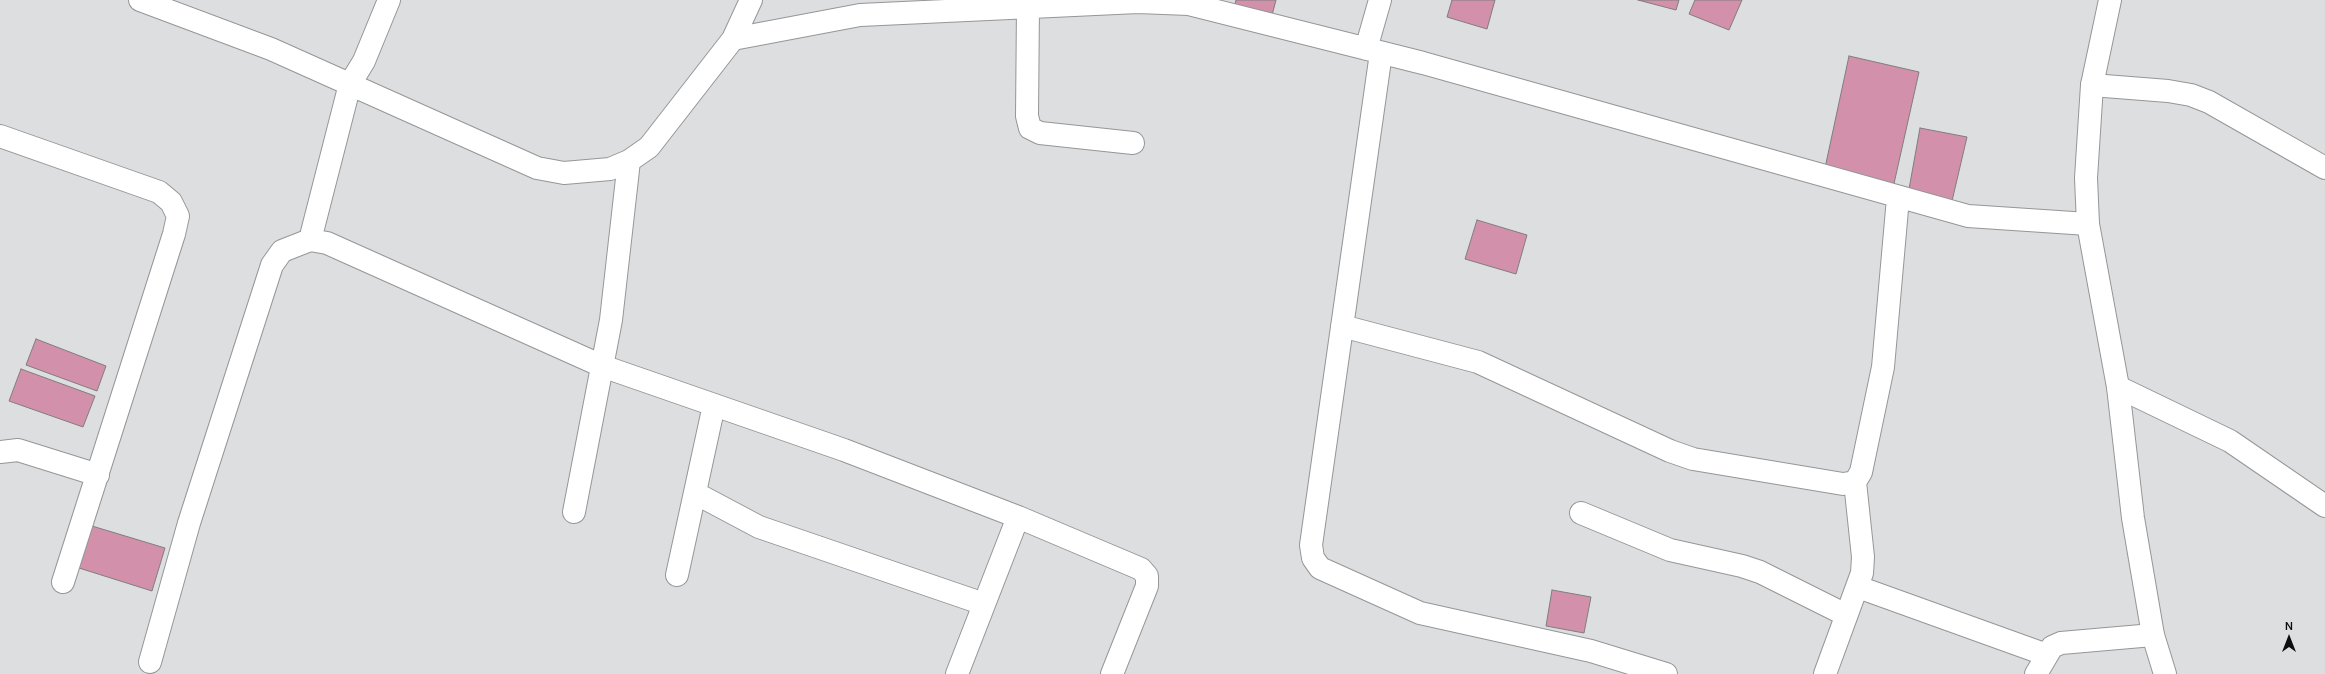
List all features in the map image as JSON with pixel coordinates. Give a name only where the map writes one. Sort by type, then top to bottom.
[{"type":"street","points":[[140,0],[271,49],[537,168],[564,173],[610,169],[629,161],[649,147],[733,39],[751,0]]},
{"type":"street","points":[[310,240],[350,84],[364,61],[389,0]]},
{"type":"street","points":[[1380,0],[1342,326],[1311,545],[1312,558],[1320,568],[1436,618],[1591,651],[1666,674]]},
{"type":"street","points":[[2110,0],[2092,85],[2086,178],[2088,224],[2118,387],[2133,518],[2153,635],[2165,674]]},
{"type":"street","points":[[733,39],[860,15],[1085,2],[1189,4],[1373,51],[1898,198],[1968,216],[2088,224]]},
{"type":"street","points":[[1028,6],[1027,116],[1030,128],[1040,133],[1133,143]]},
{"type":"street","points":[[2092,85],[2168,91],[2191,95],[2209,102],[2325,168]]},
{"type":"street","points":[[0,136],[159,192],[171,202],[178,216],[172,242],[63,582]]},
{"type":"street","points":[[574,512],[611,320],[629,161]]},
{"type":"street","points":[[1825,674],[1846,615],[1858,587],[1863,557],[1855,482],[1861,472],[1883,367],[1898,198]]},
{"type":"street","points":[[150,662],[188,523],[272,265],[282,251],[310,240],[327,243],[602,366],[844,450],[1018,517],[1142,570],[1147,576],[1147,586],[1112,674]]},
{"type":"street","points":[[1342,326],[1478,362],[1670,451],[1693,460],[1843,484],[1855,482]]},
{"type":"street","points":[[2118,387],[2224,438],[2323,500]]},
{"type":"street","points":[[677,574],[714,405]]},
{"type":"street","points":[[0,452],[18,450],[98,475]]},
{"type":"street","points":[[695,493],[759,527],[984,604]]},
{"type":"street","points":[[1581,513],[1670,550],[1742,566],[1760,572],[1846,615]]},
{"type":"street","points":[[957,674],[1018,517]]},
{"type":"street","points":[[1858,587],[2047,655]]},
{"type":"street","points":[[2036,674],[2052,648],[2061,643],[2153,635]]},
{"type":"building","points":[[1236,0],[1276,0],[1271,19],[1234,9]]},
{"type":"building","points":[[1452,0],[1495,0],[1487,29],[1447,17]]},
{"type":"building","points":[[1638,0],[1679,0],[1676,10]]},
{"type":"building","points":[[1695,0],[1742,0],[1729,30],[1689,14]]},
{"type":"building","points":[[1849,56],[1919,72],[1893,188],[1825,168]]},
{"type":"building","points":[[1920,128],[1967,137],[1952,201],[1909,189]]},
{"type":"building","points":[[1477,220],[1527,235],[1516,274],[1465,259]]},
{"type":"building","points":[[36,339],[106,366],[97,391],[26,365]]},
{"type":"building","points":[[21,369],[95,396],[83,427],[9,401]]},
{"type":"building","points":[[92,526],[165,548],[152,591],[79,568]]},
{"type":"building","points":[[1552,590],[1591,597],[1584,633],[1546,626]]}]
